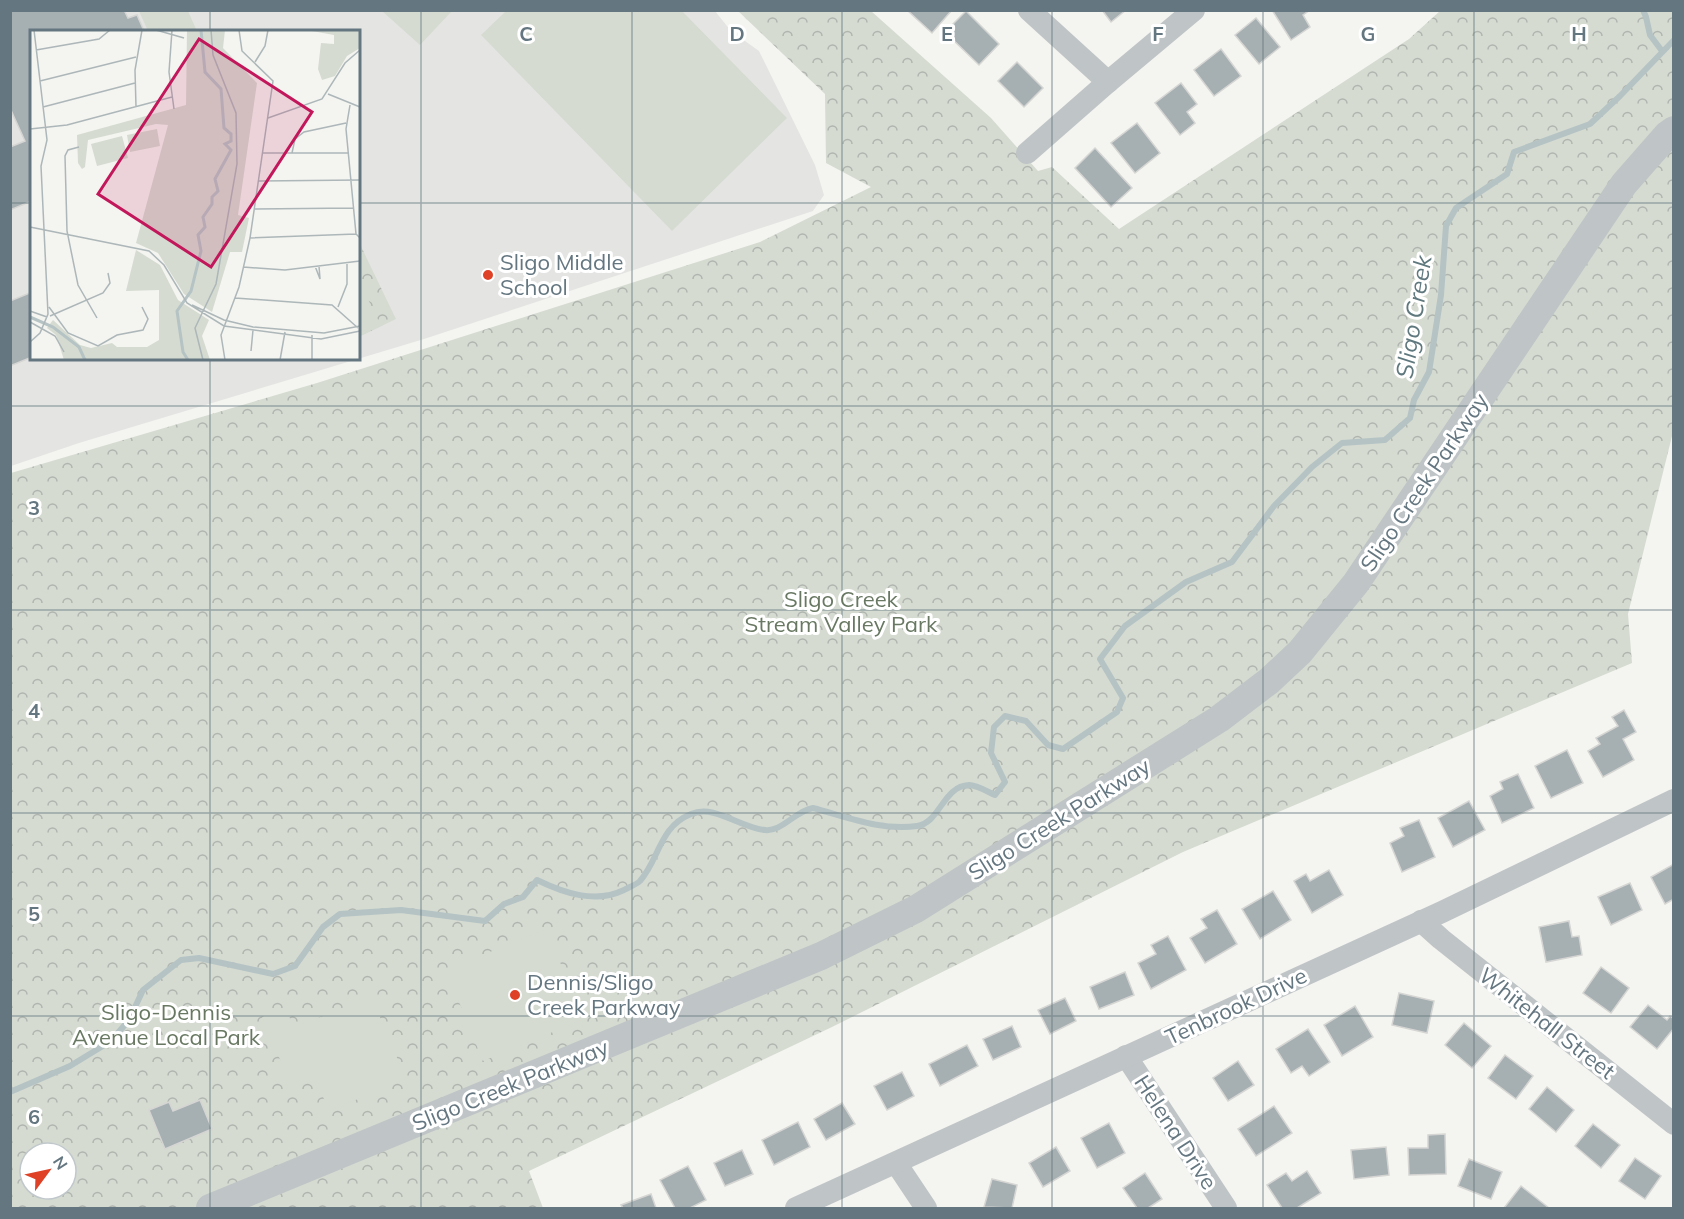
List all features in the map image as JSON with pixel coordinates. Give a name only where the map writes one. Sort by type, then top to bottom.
[{"type":"street","points":[[1029,10],[1108,82]]},
{"type":"street","points":[[1027,153],[1194,10]]},
{"type":"street","name":"Sligo Creek Parkway","points":[[210,1209],[821,957],[916,909],[1236,707],[1300,652],[1356,583],[1624,184],[1666,135],[1674,130]]},
{"type":"street","name":"Tenbrook Drive","points":[[796,1209],[1421,921],[1674,800]]},
{"type":"street","name":"Whitehall Street","points":[[1421,921],[1674,1124]]},
{"type":"street","name":"Helena Drive","points":[[1126,1056],[1226,1209]]},
{"type":"street","points":[[896,1163],[926,1209]]},
{"type":"shaded area","name":"Sligo Middle School","points":[[10,11],[715,11],[731,31],[759,51],[815,165],[824,195],[813,211],[360,358],[360,30],[30,30],[30,360],[354,360],[79,443],[11,466]]},
{"type":"green space","points":[[139,11],[188,11],[196,29],[193,30],[148,30]]},
{"type":"green space","points":[[382,11],[452,11],[420,45]]},
{"type":"green space","points":[[506,11],[682,11],[787,118],[672,231],[481,35]]},
{"type":"green space","name":"Sligo Creek Stream Valley Park","points":[[738,11],[871,11],[991,118],[1038,171],[1052,167],[1119,229],[1409,39],[1440,11],[1673,11],[1673,432],[1628,614],[1632,663],[1183,852],[832,1027],[529,1171],[543,1208],[11,1208],[11,473],[317,383],[760,242],[871,187],[826,163],[825,94]]},
{"type":"green space","points":[[360,244],[396,319],[360,337]]},
{"type":"green space","points":[[366,295],[381,326],[360,336],[360,298]]},
{"type":"green space","name":"Dennis/Sligo Creek Parkway","points":[[546,929],[584,1019],[483,1061],[446,970]]},
{"type":"green space","points":[[371,996],[406,1079],[329,1111],[313,1073],[290,1083],[262,1017],[286,1009],[294,1028]]},
{"type":"building","points":[[10,10],[124,10],[128,18],[137,15],[144,30],[30,30],[30,202],[10,210],[10,147],[25,141],[10,108]]},
{"type":"building","points":[[907,10],[952,10],[932,33]]},
{"type":"building","points":[[1102,10],[1126,10],[1111,22]]},
{"type":"building","points":[[1272,10],[1310,10],[1303,15],[1310,27],[1291,40]]},
{"type":"building","points":[[966,11],[999,44],[979,65],[945,32]]},
{"type":"building","points":[[1256,18],[1280,47],[1259,64],[1235,35]]},
{"type":"building","points":[[1221,49],[1241,76],[1214,96],[1194,70]]},
{"type":"building","points":[[1017,62],[1043,88],[1024,107],[998,81]]},
{"type":"building","points":[[1181,83],[1197,104],[1187,112],[1195,123],[1180,135],[1155,103]]},
{"type":"building","points":[[1137,123],[1160,153],[1135,173],[1111,143]]},
{"type":"building","points":[[1095,148],[1132,188],[1111,207],[1075,168]]},
{"type":"building","points":[[30,293],[30,358],[10,366],[10,301]]},
{"type":"building","points":[[1624,710],[1636,732],[1623,739],[1634,760],[1603,777],[1588,751],[1600,744],[1596,738],[1618,726],[1612,717]]},
{"type":"building","points":[[1567,750],[1583,783],[1551,798],[1535,766]]},
{"type":"building","points":[[1518,774],[1534,808],[1502,823],[1490,796],[1503,789],[1500,782]]},
{"type":"building","points":[[1469,801],[1485,830],[1453,847],[1438,818]]},
{"type":"building","points":[[1419,820],[1435,857],[1402,872],[1390,843],[1404,836],[1400,828]]},
{"type":"building","points":[[1674,864],[1674,899],[1665,904],[1651,877]]},
{"type":"building","points":[[1329,870],[1343,895],[1312,913],[1294,881],[1306,874],[1310,881]]},
{"type":"building","points":[[1630,883],[1642,910],[1611,925],[1598,897]]},
{"type":"building","points":[[1273,891],[1291,920],[1260,939],[1242,909]]},
{"type":"building","points":[[1217,910],[1237,944],[1205,963],[1190,938],[1207,928],[1201,919]]},
{"type":"building","points":[[1569,921],[1572,937],[1579,936],[1582,955],[1546,962],[1539,927]]},
{"type":"building","points":[[1168,936],[1186,970],[1151,989],[1138,963],[1156,954],[1151,945]]},
{"type":"building","points":[[1601,967],[1629,988],[1611,1013],[1583,993]]},
{"type":"building","points":[[1125,972],[1134,995],[1099,1009],[1090,987]]},
{"type":"building","points":[[1399,993],[1434,1001],[1427,1033],[1392,1025]]},
{"type":"building","points":[[1065,998],[1076,1021],[1050,1034],[1038,1010]]},
{"type":"building","points":[[1648,1005],[1667,1020],[1670,1016],[1674,1019],[1674,1028],[1657,1049],[1630,1027]]},
{"type":"building","points":[[1355,1006],[1373,1037],[1342,1056],[1324,1025]]},
{"type":"building","points":[[1464,1023],[1491,1046],[1472,1068],[1445,1045]]},
{"type":"building","points":[[1012,1026],[1021,1047],[993,1060],[983,1039]]},
{"type":"building","points":[[1308,1029],[1330,1062],[1309,1076],[1302,1066],[1291,1073],[1276,1049]]},
{"type":"building","points":[[967,1045],[978,1066],[940,1086],[929,1064]]},
{"type":"building","points":[[1505,1055],[1533,1076],[1516,1099],[1488,1078]]},
{"type":"building","points":[[1238,1061],[1254,1085],[1228,1101],[1213,1078]]},
{"type":"building","points":[[902,1072],[914,1096],[887,1110],[874,1086]]},
{"type":"building","points":[[1547,1087],[1574,1110],[1556,1132],[1529,1109]]},
{"type":"building","points":[[200,1100],[212,1129],[165,1149],[149,1110],[169,1102],[173,1111]]},
{"type":"building","points":[[842,1103],[855,1124],[826,1140],[814,1119]]},
{"type":"building","points":[[1274,1106],[1292,1133],[1256,1156],[1238,1129]]},
{"type":"building","points":[[798,1122],[810,1147],[774,1165],[762,1140]]},
{"type":"building","points":[[1109,1123],[1125,1153],[1097,1168],[1081,1138]]},
{"type":"building","points":[[1593,1124],[1620,1145],[1601,1168],[1575,1146]]},
{"type":"building","points":[[1445,1134],[1446,1174],[1409,1175],[1408,1148],[1428,1148],[1428,1135]]},
{"type":"building","points":[[1056,1147],[1070,1171],[1043,1187],[1029,1163]]},
{"type":"building","points":[[1386,1147],[1389,1175],[1354,1179],[1351,1150]]},
{"type":"building","points":[[742,1150],[753,1174],[725,1186],[714,1163]]},
{"type":"building","points":[[1635,1158],[1661,1176],[1645,1199],[1619,1181]]},
{"type":"building","points":[[1469,1159],[1502,1172],[1491,1199],[1458,1186]]},
{"type":"building","points":[[688,1166],[706,1200],[690,1208],[675,1208],[660,1180]]},
{"type":"building","points":[[1307,1171],[1321,1193],[1297,1208],[1282,1208],[1267,1185],[1286,1173],[1292,1181]]},
{"type":"building","points":[[1145,1173],[1162,1199],[1148,1208],[1137,1208],[1123,1188]]},
{"type":"building","points":[[992,1179],[1017,1185],[1012,1208],[984,1207]]},
{"type":"building","points":[[1521,1186],[1549,1208],[1504,1208]]},
{"type":"building","points":[[651,1194],[656,1208],[623,1208],[621,1205]]},
{"type":"waterway","points":[[1643,10],[1650,35],[1662,51]]},
{"type":"waterway","name":"Sligo Creek","points":[[10,1092],[70,1066],[111,1041],[129,1020],[143,990],[181,960],[199,958],[273,974],[295,966],[323,927],[340,914],[401,910],[485,921],[504,904],[523,897],[537,880],[569,893],[591,896],[613,894],[640,881],[672,827],[691,814],[700,812],[718,814],[765,830],[777,828],[800,813],[813,808],[877,825],[904,827],[925,823],[953,791],[960,787],[972,785],[995,795],[1005,782],[991,753],[994,727],[1005,716],[1026,721],[1048,745],[1063,749],[1117,712],[1123,698],[1100,659],[1125,626],[1186,582],[1232,562],[1274,506],[1312,467],[1342,443],[1385,440],[1410,418],[1414,400],[1429,372],[1441,295],[1446,226],[1456,208],[1507,174],[1514,152],[1590,124],[1674,40]]},
{"type":"place","name":"Sligo Middle School","points":[[488,275]]},
{"type":"place","name":"Dennis/Sligo Creek Parkway","points":[[515,995]]},
{"type":"park label","name":"Sligo-Dennis Avenue Local Park","points":[[166,1024]]}]
